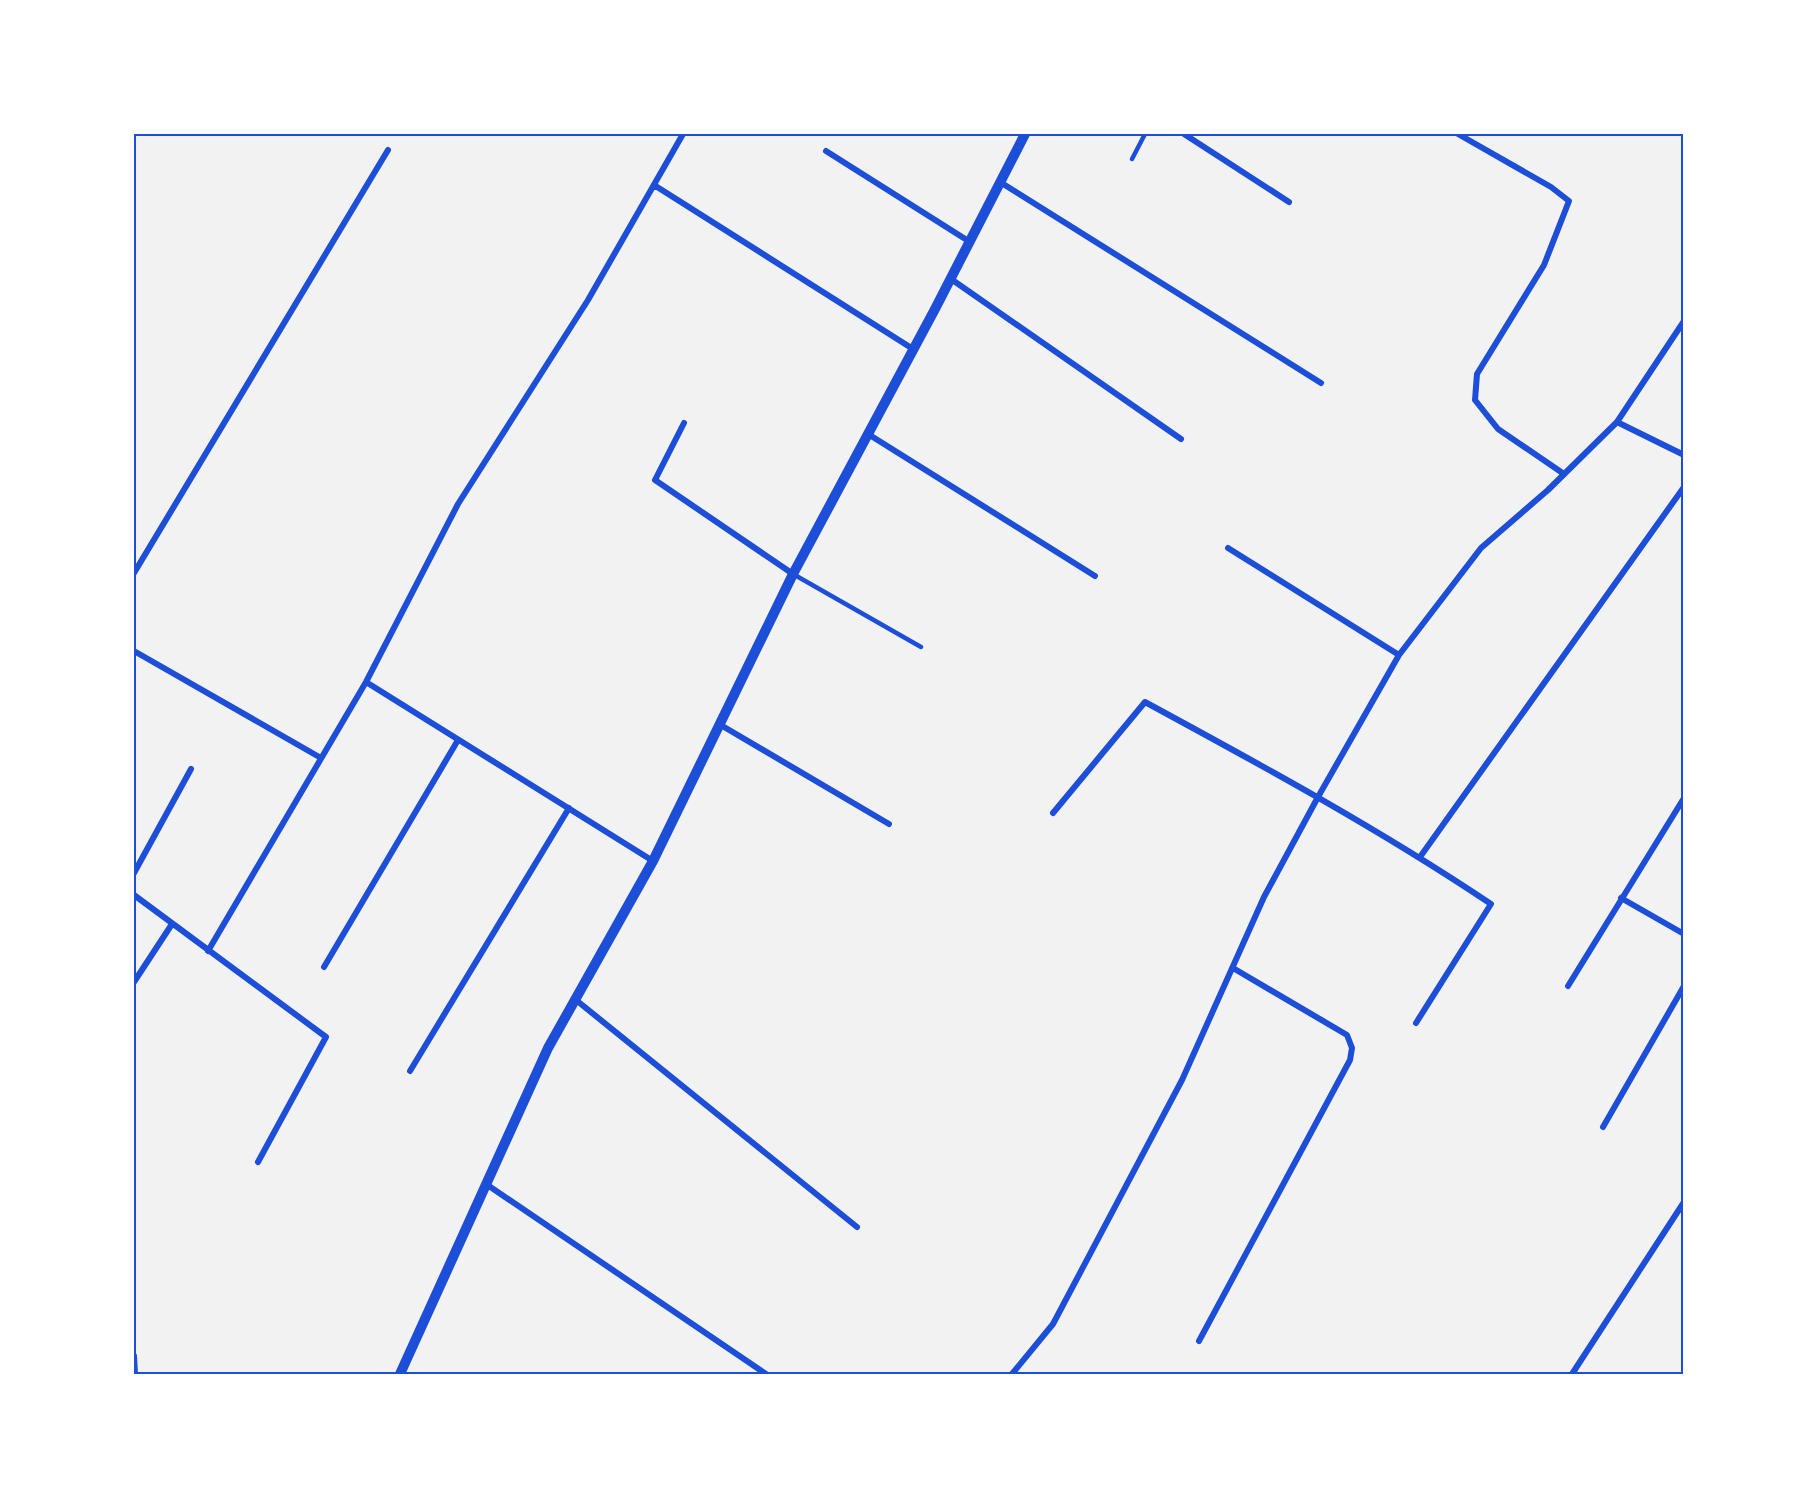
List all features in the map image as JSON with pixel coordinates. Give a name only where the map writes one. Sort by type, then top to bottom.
[{"type":"street","points":[[208,951],[366,682],[458,504],[588,300],[683,134]]},
{"type":"street","points":[[400,1374],[548,1048],[653,861],[718,724],[794,574],[970,243],[1025,134]]},
{"type":"street","points":[[1184,134],[1289,202]]},
{"type":"street","points":[[1458,134],[1551,187],[1569,201],[1544,265],[1477,374],[1475,400],[1498,429],[1564,474]]},
{"type":"street","points":[[134,573],[388,150]]},
{"type":"street","points":[[826,151],[970,243]]},
{"type":"street","points":[[1000,182],[1321,383]]},
{"type":"street","points":[[654,185],[914,349]]},
{"type":"street","points":[[951,279],[1181,439]]},
{"type":"street","points":[[1012,1374],[1053,1324],[1182,1080],[1264,897],[1318,796],[1400,655],[1481,548],[1564,474],[1617,422],[1683,321]]},
{"type":"street","points":[[1617,422],[1683,455]]},
{"type":"street","points":[[684,423],[655,480],[794,574]]},
{"type":"street","points":[[868,434],[1095,576]]},
{"type":"street","points":[[1420,857],[1683,487]]},
{"type":"street","points":[[1228,548],[1400,655]]},
{"type":"street","points":[[134,651],[321,758]]},
{"type":"street","points":[[366,682],[653,861]]},
{"type":"street","points":[[1053,813],[1145,702],[1318,796],[1420,857],[1491,904],[1416,1023]]},
{"type":"street","points":[[718,724],[889,824]]},
{"type":"street","points":[[324,967],[458,740]]},
{"type":"street","points":[[134,873],[191,769]]},
{"type":"street","points":[[1568,986],[1683,798]]},
{"type":"street","points":[[410,1071],[569,808]]},
{"type":"street","points":[[134,895],[326,1037],[258,1162]]},
{"type":"street","points":[[1621,898],[1683,934]]},
{"type":"street","points":[[134,982],[172,924]]},
{"type":"street","points":[[1199,1341],[1350,1060],[1352,1048],[1347,1035],[1233,968]]},
{"type":"street","points":[[1603,1127],[1683,986]]},
{"type":"street","points":[[576,1000],[857,1227]]},
{"type":"street","points":[[486,1184],[766,1374]]},
{"type":"street","points":[[1572,1374],[1683,1202]]},
{"type":"street","points":[[134,1356],[135,1374]]},
{"type":"lane","points":[[1132,159],[1146,134]]},
{"type":"lane","points":[[794,574],[921,647]]}]
